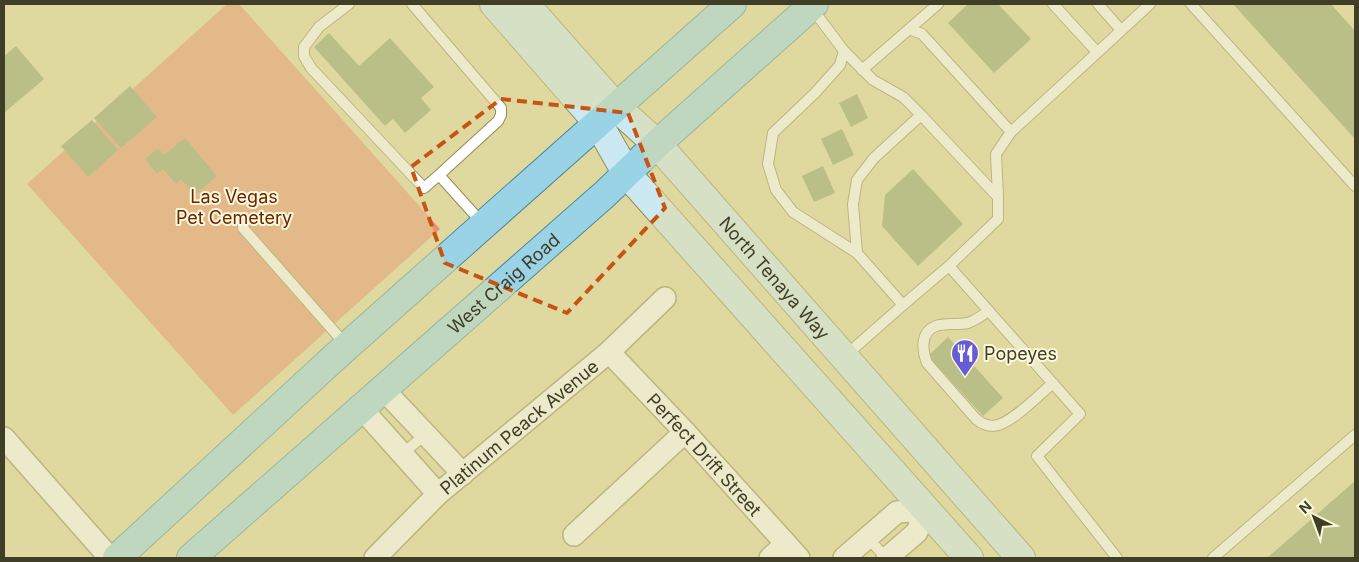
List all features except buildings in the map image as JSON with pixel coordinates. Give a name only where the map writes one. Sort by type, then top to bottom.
[{"type":"main road","name":"North Tenaya Way","points":[[494,4],[607,115],[657,144],[1021,558]]},
{"type":"main road","name":"North Tenaya Way","points":[[525,4],[607,115],[627,174],[969,558]]},
{"type":"main road","points":[[117,558],[347,346],[732,4]]},
{"type":"main road","name":"West Craig Road","points":[[191,558],[627,174],[657,144],[812,5]]},
{"type":"street","name":"Platinum Peack Avenue","points":[[375,558],[438,494],[609,352],[665,298]]},
{"type":"street","name":"Perfect Drift Street","points":[[609,352],[685,432],[792,551]]},
{"type":"street","points":[[384,390],[463,474]]},
{"type":"street","points":[[362,409],[438,494]]},
{"type":"street","points":[[574,535],[685,432]]},
{"type":"street","points":[[4,438],[110,558]]},
{"type":"street","points":[[844,558],[897,512],[925,510],[917,532],[886,558]]},
{"type":"street","points":[[770,558],[792,551]]},
{"type":"lane","points":[[349,4],[319,26],[304,47],[304,56],[311,68],[424,188],[498,121],[501,115],[501,108],[412,4]]},
{"type":"lane","points":[[862,70],[938,4]]},
{"type":"lane","points":[[1053,4],[1097,52]]},
{"type":"lane","points":[[1098,4],[1121,30]]},
{"type":"lane","points":[[844,357],[949,266],[998,219],[996,154],[1011,132],[1150,4]]},
{"type":"lane","points":[[1192,4],[1355,186]]},
{"type":"lane","points":[[812,5],[844,51],[862,70],[873,80],[903,97],[998,197]]},
{"type":"lane","points":[[909,29],[922,34],[1011,132]]},
{"type":"lane","points":[[844,51],[840,65],[815,93],[773,133],[768,164],[776,190],[793,212],[857,253],[903,305]]},
{"type":"lane","points":[[857,253],[853,204],[857,180],[874,158],[921,115]]},
{"type":"lane","points":[[439,176],[484,225]]},
{"type":"lane","points":[[243,228],[347,346]]},
{"type":"lane","points":[[949,266],[1080,414],[1037,456],[1117,558]]},
{"type":"lane","points":[[988,311],[976,320],[968,323],[936,326],[925,337],[923,345],[924,355],[928,363],[976,419],[984,425],[994,426],[1004,423],[1014,417],[1053,383]]},
{"type":"lane","points":[[402,454],[426,434]]},
{"type":"lane","points":[[1212,558],[1355,435]]},
{"type":"lane","points":[[868,538],[886,558]]},
{"type":"highlighted area","points":[[501,99],[628,113],[665,208],[567,313],[445,263],[411,167]]},
{"type":"green space","name":"Las Vegas Pet Cemetery","points":[[227,4],[239,4],[440,229],[233,415],[27,184]]},
{"type":"place","name":"Popeyes","points":[[965,377]]}]
